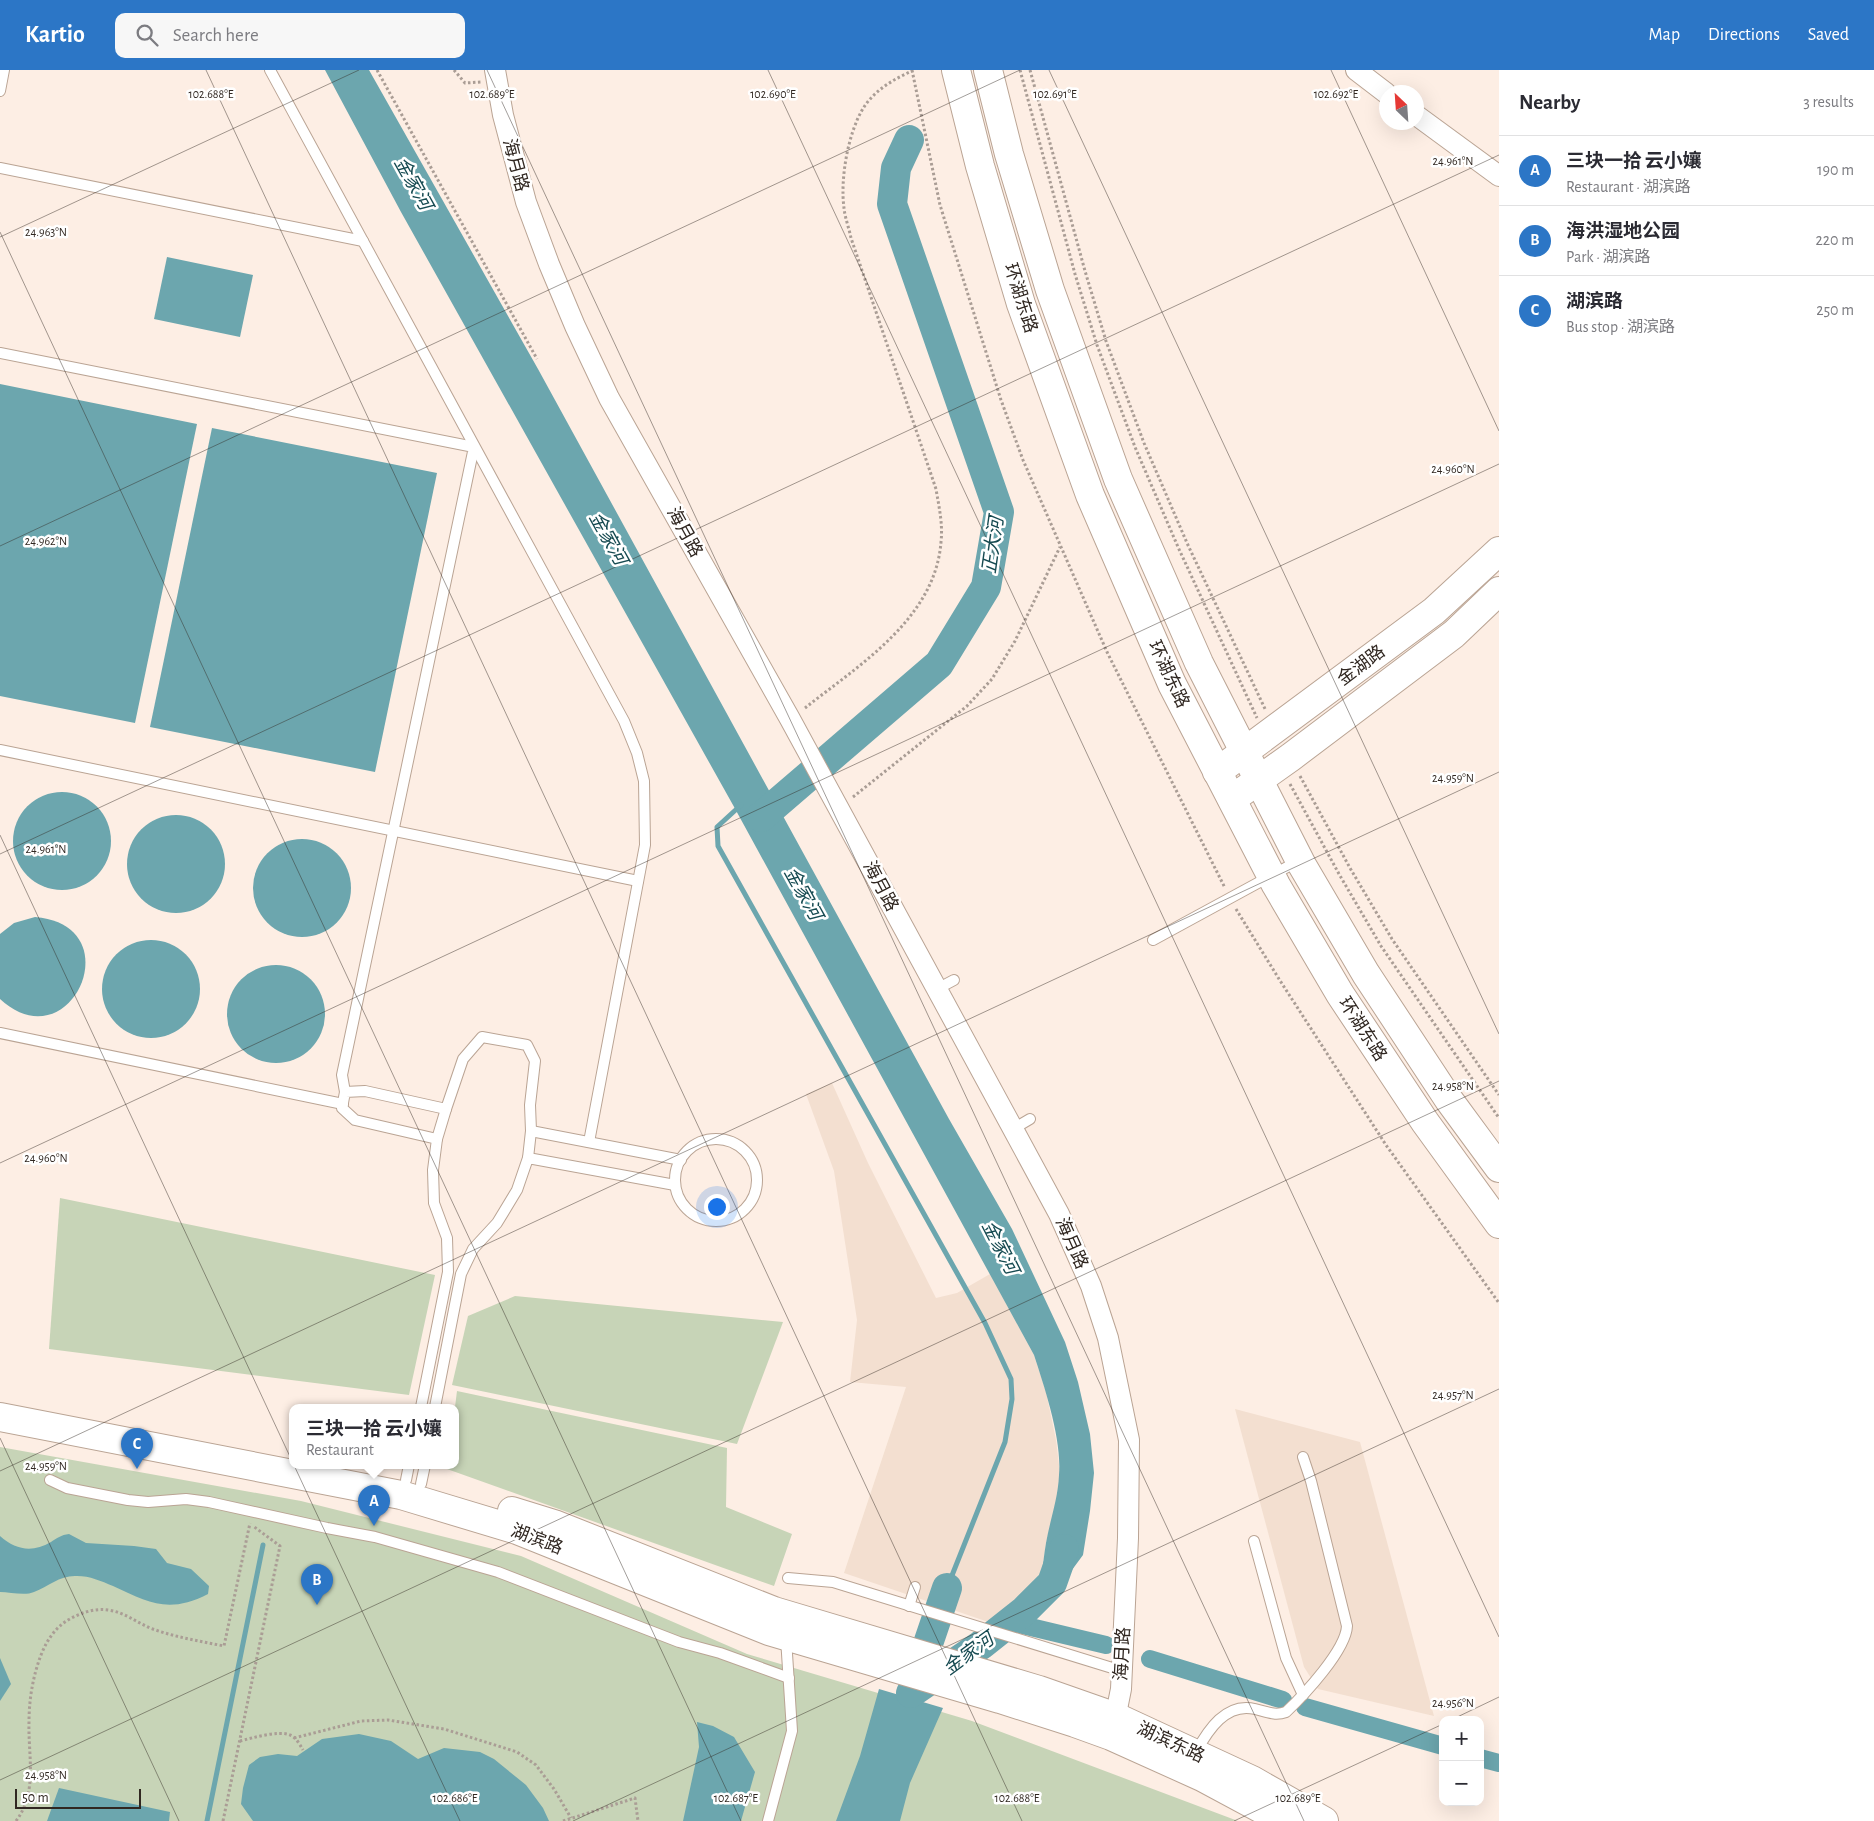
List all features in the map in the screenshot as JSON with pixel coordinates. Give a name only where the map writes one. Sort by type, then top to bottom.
[{"type":"main road","name":"环湖东路","points":[[956,70],[980,166],[1021,304],[1090,495],[1172,684],[1272,876],[1340,994],[1425,1122],[1499,1224]]},
{"type":"main road","name":"环湖东路","points":[[988,70],[1009,154],[1050,290],[1118,479],[1199,663],[1244,751],[1277,767],[1300,860],[1366,974],[1449,1100],[1499,1168]]},
{"type":"main road","name":"金湖路","points":[[1217,772],[1434,611],[1499,552]]},
{"type":"main road","name":"金湖路","points":[[1232,799],[1454,634],[1499,591]]},
{"type":"main road","points":[[0,1399],[289,1456]]},
{"type":"main road","name":"湖滨路","points":[[0,1417],[402,1496],[516,1530],[786,1637],[871,1651]]},
{"type":"main road","name":"湖滨路","points":[[374,1469],[415,1473],[554,1524],[871,1651],[1004,1690]]},
{"type":"main road","name":"湖滨东路","points":[[1004,1690],[1075,1722],[1113,1726],[1195,1753],[1252,1780],[1324,1821]]},
{"type":"main road","name":"湖滨东路","points":[[1113,1726],[1284,1821]]},
{"type":"street","points":[[1356,70],[1379,88]]},
{"type":"street","name":"海月路","points":[[496,75],[503,115],[526,202],[575,326],[609,398],[839,808],[946,984],[1013,1129],[1059,1214],[1091,1286],[1108,1338],[1129,1440],[1128,1538],[1121,1689],[1113,1726]]},
{"type":"street","points":[[1424,121],[1499,176]]},
{"type":"lane","points":[[0,91],[4,70]]},
{"type":"lane","points":[[270,70],[624,721],[637,753],[644,781],[645,845],[589,1142]]},
{"type":"lane","points":[[0,168],[362,241]]},
{"type":"lane","points":[[0,354],[474,447]]},
{"type":"lane","points":[[438,1139],[355,1120],[342,1108],[345,1092],[342,1075],[474,447]]},
{"type":"lane","points":[[0,750],[638,881]]},
{"type":"lane","points":[[1154,940],[1300,860]]},
{"type":"lane","points":[[0,1033],[343,1104]]},
{"type":"lane","points":[[422,1404],[448,1272],[447,1238],[434,1203],[433,1170],[438,1139],[463,1059],[482,1037],[527,1046],[535,1061],[530,1105],[531,1131],[528,1158],[517,1190],[497,1223],[473,1249],[461,1274],[437,1404]]},
{"type":"lane","points":[[345,1092],[365,1091],[446,1109]]},
{"type":"lane","points":[[1013,1129],[1030,1119]]},
{"type":"lane","points":[[531,1131],[681,1160]]},
{"type":"lane","points":[[727,1141],[739,1146],[748,1155],[755,1167],[757,1180],[755,1194],[748,1206],[738,1215],[725,1220],[711,1221],[698,1217],[687,1209],[679,1198],[675,1185],[676,1172],[681,1160],[689,1149],[701,1142],[727,1141]]},
{"type":"lane","points":[[528,1158],[675,1185]]},
{"type":"lane","points":[[1195,1753],[1204,1736],[1225,1715],[1235,1709],[1243,1708],[1280,1714],[1286,1712],[1323,1672],[1344,1641],[1347,1626],[1311,1480],[1303,1457]]},
{"type":"lane","points":[[50,1480],[67,1488],[128,1500],[148,1502],[186,1499],[251,1510],[375,1537],[498,1572],[679,1642],[720,1653],[789,1678]]},
{"type":"lane","points":[[1254,1541],[1286,1658],[1303,1695]]},
{"type":"lane","points":[[788,1578],[833,1582],[1122,1671]]},
{"type":"lane","points":[[911,1606],[914,1587]]},
{"type":"lane","points":[[768,1821],[792,1731],[786,1637]]},
{"type":"path","points":[[377,70],[537,358]]},
{"type":"path","points":[[454,70],[465,83],[496,75]]},
{"type":"path","points":[[1020,70],[1097,345],[1128,429],[1178,547],[1270,732]]},
{"type":"path","points":[[1030,70],[1084,271],[1106,341],[1144,443],[1270,732]]},
{"type":"path","points":[[790,719],[868,659],[897,632],[921,601],[938,562],[942,524],[936,489],[851,238],[844,208],[843,184],[847,155],[854,128],[864,107],[889,83],[912,71]]},
{"type":"path","points":[[839,808],[967,706],[992,679],[1016,641],[1060,547]]},
{"type":"path","points":[[1277,767],[1350,868],[1392,939],[1499,1095]]},
{"type":"path","points":[[1277,767],[1381,946],[1499,1118]]},
{"type":"path","points":[[16,1821],[23,1811],[30,1791],[29,1721],[31,1692],[38,1664],[47,1641],[60,1624],[76,1615],[92,1610],[108,1610],[124,1614],[148,1627],[175,1636],[224,1646],[251,1510]]},
{"type":"path","points":[[223,1821],[280,1546],[259,1529],[249,1524]]},
{"type":"path","points":[[294,1738],[361,1721],[388,1720],[444,1729],[517,1752],[536,1765],[572,1818]]},
{"type":"path","points":[[240,1740],[277,1734],[289,1735],[294,1738],[303,1750]]},
{"type":"path","points":[[563,1821],[635,1798],[638,1821]]},
{"type":"shaded area","points":[[832,1083],[868,1163],[936,1298],[957,1293],[990,1274],[1034,1355],[1046,1392],[1056,1440],[1060,1473],[1056,1504],[1046,1543],[1041,1578],[1011,1609],[1028,1613],[1024,1634],[844,1573],[906,1387],[850,1382],[857,1320],[834,1171],[806,1094]]},
{"type":"shaded area","points":[[1235,1409],[1360,1442],[1434,1716],[1318,1689],[1304,1667]]},
{"type":"green space","points":[[60,1198],[435,1275],[409,1395],[49,1349]]},
{"type":"green space","points":[[515,1296],[783,1322],[737,1444],[452,1385],[468,1316]]},
{"type":"green space","points":[[457,1391],[727,1448],[726,1507],[792,1534],[774,1586],[447,1469],[459,1469],[459,1404],[455,1404]]},
{"type":"green space","points":[[0,1447],[301,1501],[521,1556],[747,1654],[972,1721],[1238,1821],[0,1821]]},
{"type":"water","points":[[325,70],[369,70],[538,369],[949,1119],[1012,1229],[1065,1342],[1078,1382],[1090,1434],[1094,1473],[1083,1555],[1055,1593],[1041,1578],[1046,1543],[1057,1493],[1059,1475],[1058,1446],[1052,1414],[1034,1355],[733,805],[401,212]]},
{"type":"water","points":[[167,257],[253,275],[240,337],[154,319]]},
{"type":"water","points":[[0,384],[197,424],[135,723],[0,696]]},
{"type":"water","points":[[212,428],[437,473],[375,772],[150,727]]},
{"type":"water","points":[[62,792],[81,796],[97,806],[107,822],[111,841],[107,860],[97,876],[81,886],[62,890],[43,886],[27,876],[17,860],[13,841],[17,822],[27,806],[43,796]]},
{"type":"water","points":[[176,815],[195,819],[211,829],[221,845],[225,864],[221,883],[211,899],[195,909],[176,913],[157,909],[141,899],[131,883],[127,864],[131,845],[141,829],[157,819]]},
{"type":"water","points":[[302,839],[321,843],[337,853],[347,869],[351,888],[347,907],[337,923],[321,933],[302,937],[283,933],[267,923],[257,907],[253,888],[257,869],[267,853],[283,843]]},
{"type":"water","points":[[35,917],[65,925],[81,942],[85,964],[80,985],[68,1004],[49,1015],[26,1014],[0,999],[0,934],[14,923]]},
{"type":"water","points":[[151,940],[170,944],[186,954],[196,970],[200,989],[196,1008],[186,1024],[170,1034],[151,1038],[132,1034],[116,1024],[106,1008],[102,989],[106,970],[116,954],[132,944]]},
{"type":"water","points":[[276,965],[295,969],[311,979],[321,995],[325,1014],[321,1033],[311,1049],[295,1059],[276,1063],[257,1059],[241,1049],[231,1033],[227,1014],[231,995],[241,979],[257,969]]},
{"type":"water","points":[[69,1534],[86,1543],[156,1549],[167,1563],[191,1569],[209,1586],[208,1594],[182,1604],[159,1604],[95,1579],[77,1576],[65,1577],[30,1593],[0,1592],[0,1536],[18,1547],[31,1549]]},
{"type":"water","points":[[0,1658],[11,1684],[0,1701]]},
{"type":"water","points":[[879,1689],[943,1708],[910,1783],[900,1821],[836,1821],[860,1756]]},
{"type":"water","points":[[697,1722],[713,1726],[734,1737],[755,1772],[741,1821],[683,1821],[699,1747]]},
{"type":"water","points":[[359,1734],[391,1741],[418,1759],[444,1748],[480,1752],[494,1759],[526,1785],[543,1808],[549,1821],[253,1821],[241,1804],[249,1765],[260,1757],[278,1754],[297,1756],[322,1739]]},
{"type":"water","points":[[59,1788],[170,1812],[169,1821],[47,1821]]},
{"type":"waterway","name":"正大河","points":[[761,817],[939,664],[986,587],[999,512],[892,204],[896,168],[909,140]]},
{"type":"waterway","points":[[741,805],[717,827],[718,846],[985,1323],[1011,1379],[1012,1399],[1005,1442],[947,1588]]},
{"type":"waterway","points":[[207,1821],[263,1545]]},
{"type":"waterway","name":"金家河","points":[[911,1693],[981,1645],[1024,1611],[1052,1583],[1064,1549]]},
{"type":"waterway","name":"金家河","points":[[915,1682],[947,1588]]},
{"type":"waterway","points":[[1010,1622],[1106,1645]]},
{"type":"waterway","points":[[1150,1659],[1283,1700]]},
{"type":"waterway","points":[[1305,1707],[1439,1745]]},
{"type":"waterway","points":[[1484,1759],[1499,1763]]},
{"type":"place","name":"湖滨路","points":[[137,1469]]},
{"type":"place","name":"三块一拾 云小孃","points":[[374,1526]]},
{"type":"place","name":"海洪湿地公园","points":[[317,1605]]}]
